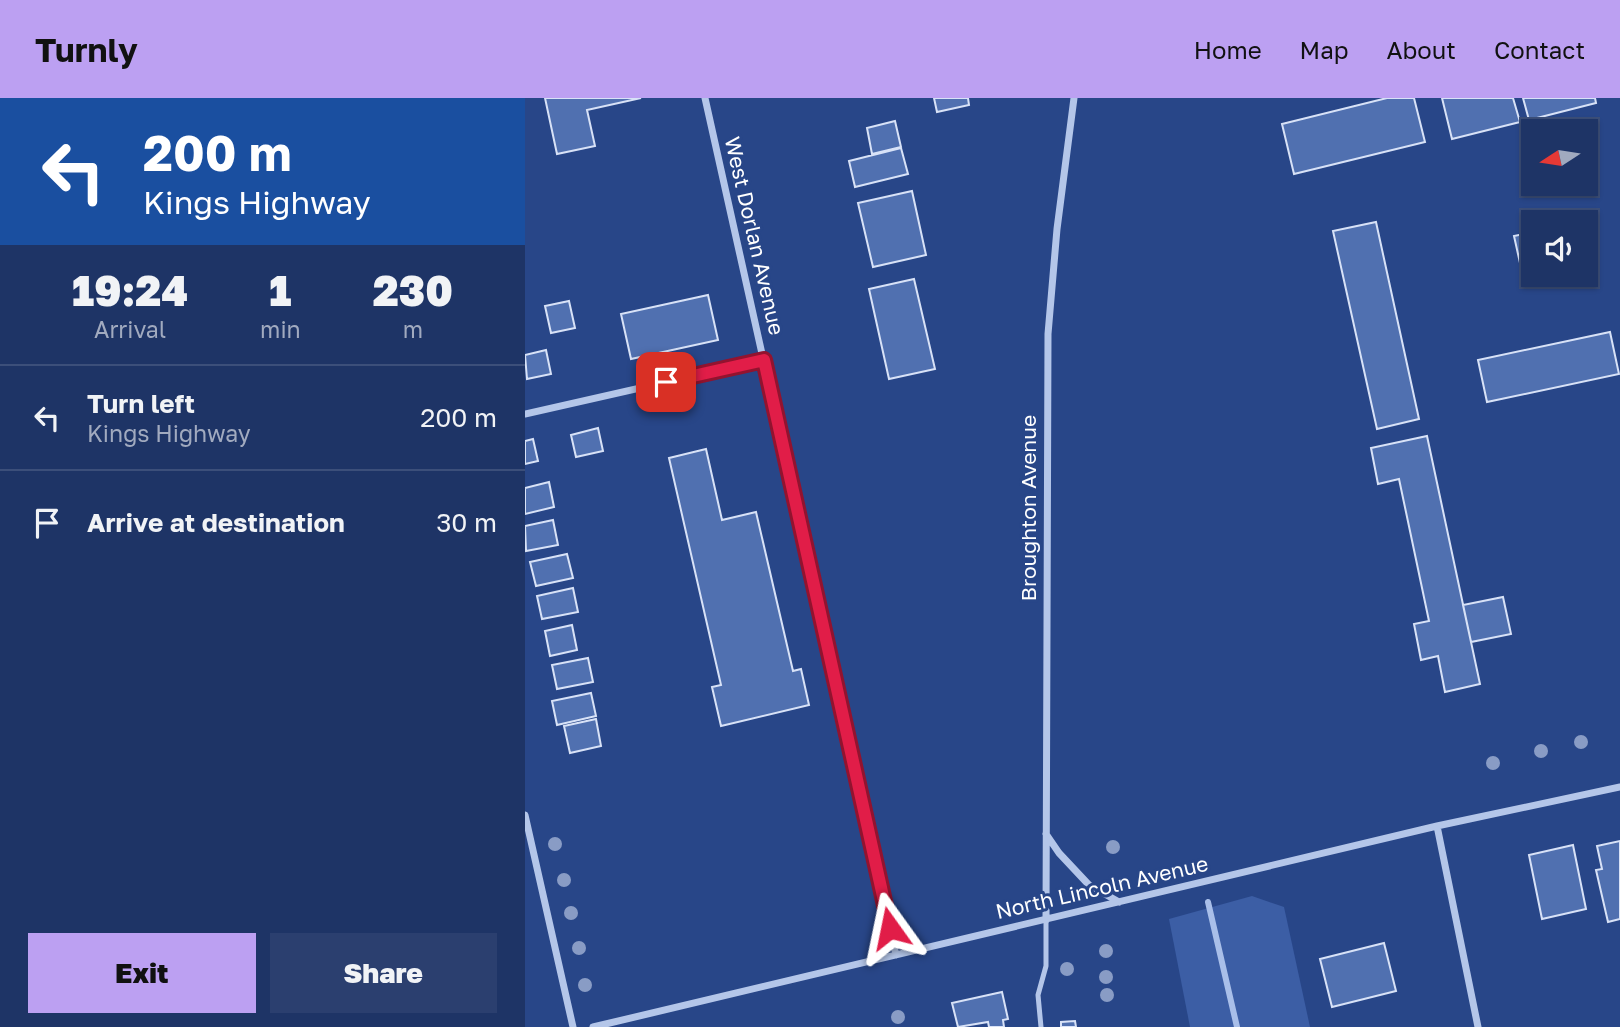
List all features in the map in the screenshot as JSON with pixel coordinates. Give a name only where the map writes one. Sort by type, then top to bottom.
[{"type":"street","name":"West Dorlan Avenue","points":[[705,98],[896,955]]},
{"type":"street","name":"Broughton Avenue","points":[[1046,919],[1048,334],[1057,229],[1075,98]]},
{"type":"street","points":[[525,414],[764,360]]},
{"type":"street","name":"North Lincoln Avenue","points":[[593,1027],[1437,826],[1620,787]]},
{"type":"street","points":[[525,815],[573,1027]]},
{"type":"street","points":[[1437,826],[1479,1027]]},
{"type":"street","points":[[1046,833],[1059,853],[1089,885],[1119,902]]},
{"type":"lane","points":[[1041,1027],[1038,995],[1046,966],[1046,919]]},
{"type":"shaded area","points":[[1252,896],[1284,907],[1310,1027],[1190,1027],[1169,919]]},
{"type":"building","points":[[545,98],[641,98],[587,110],[595,146],[557,154]]},
{"type":"building","points":[[934,98],[968,98],[969,105],[937,112]]},
{"type":"building","points":[[1387,98],[1414,98],[1425,142],[1294,174],[1282,124]]},
{"type":"building","points":[[1442,98],[1513,98],[1520,122],[1452,139]]},
{"type":"building","points":[[1523,98],[1595,98],[1596,103],[1529,119]]},
{"type":"building","points":[[895,121],[901,147],[872,154],[867,128]]},
{"type":"building","points":[[901,148],[908,174],[855,187],[849,161]]},
{"type":"building","points":[[912,191],[926,255],[873,267],[858,203]]},
{"type":"building","points":[[1376,222],[1419,419],[1377,429],[1333,231]]},
{"type":"building","points":[[1521,235],[1521,268],[1514,236]]},
{"type":"building","points":[[914,279],[935,369],[889,379],[869,289]]},
{"type":"building","points":[[708,295],[718,340],[631,359],[621,314]]},
{"type":"building","points":[[569,301],[575,328],[551,333],[545,306]]},
{"type":"building","points":[[1610,332],[1619,374],[1487,402],[1478,360]]},
{"type":"building","points":[[546,350],[551,374],[527,379],[525,355]]},
{"type":"building","points":[[598,428],[603,451],[576,457],[571,435]]},
{"type":"building","points":[[1427,436],[1480,684],[1445,692],[1438,656],[1421,660],[1414,624],[1429,621],[1399,479],[1378,484],[1371,448]]},
{"type":"building","points":[[533,439],[538,461],[525,464],[525,441]]},
{"type":"building","points":[[706,449],[722,520],[756,512],[793,671],[801,669],[809,705],[721,726],[712,687],[721,685],[669,458]]},
{"type":"building","points":[[549,482],[554,507],[525,514],[525,488]]},
{"type":"building","points":[[553,520],[558,545],[526,551],[525,526]]},
{"type":"building","points":[[567,554],[573,578],[536,586],[530,562]]},
{"type":"building","points":[[573,588],[578,612],[542,619],[537,596]]},
{"type":"building","points":[[1503,597],[1511,634],[1471,642],[1463,605]]},
{"type":"building","points":[[572,625],[577,650],[550,656],[545,631]]},
{"type":"building","points":[[588,658],[593,682],[557,689],[552,665]]},
{"type":"building","points":[[591,693],[596,716],[557,725],[552,701]]},
{"type":"building","points":[[596,719],[601,746],[570,753],[564,726]]},
{"type":"building","points":[[1620,841],[1620,919],[1608,922],[1596,870],[1602,869],[1597,846]]},
{"type":"building","points":[[1573,845],[1586,909],[1542,919],[1529,855]]},
{"type":"building","points":[[1384,943],[1396,991],[1332,1007],[1320,959]]},
{"type":"building","points":[[1002,992],[1008,1019],[1003,1020],[1004,1027],[989,1027],[988,1022],[958,1027],[952,1003]]},
{"type":"building","points":[[1075,1021],[1076,1027],[1061,1027],[1061,1022]]},
{"type":"waterway","points":[[1208,902],[1237,1027]]},
{"type":"route","points":[[666,382],[764,360],[890,928]]}]
